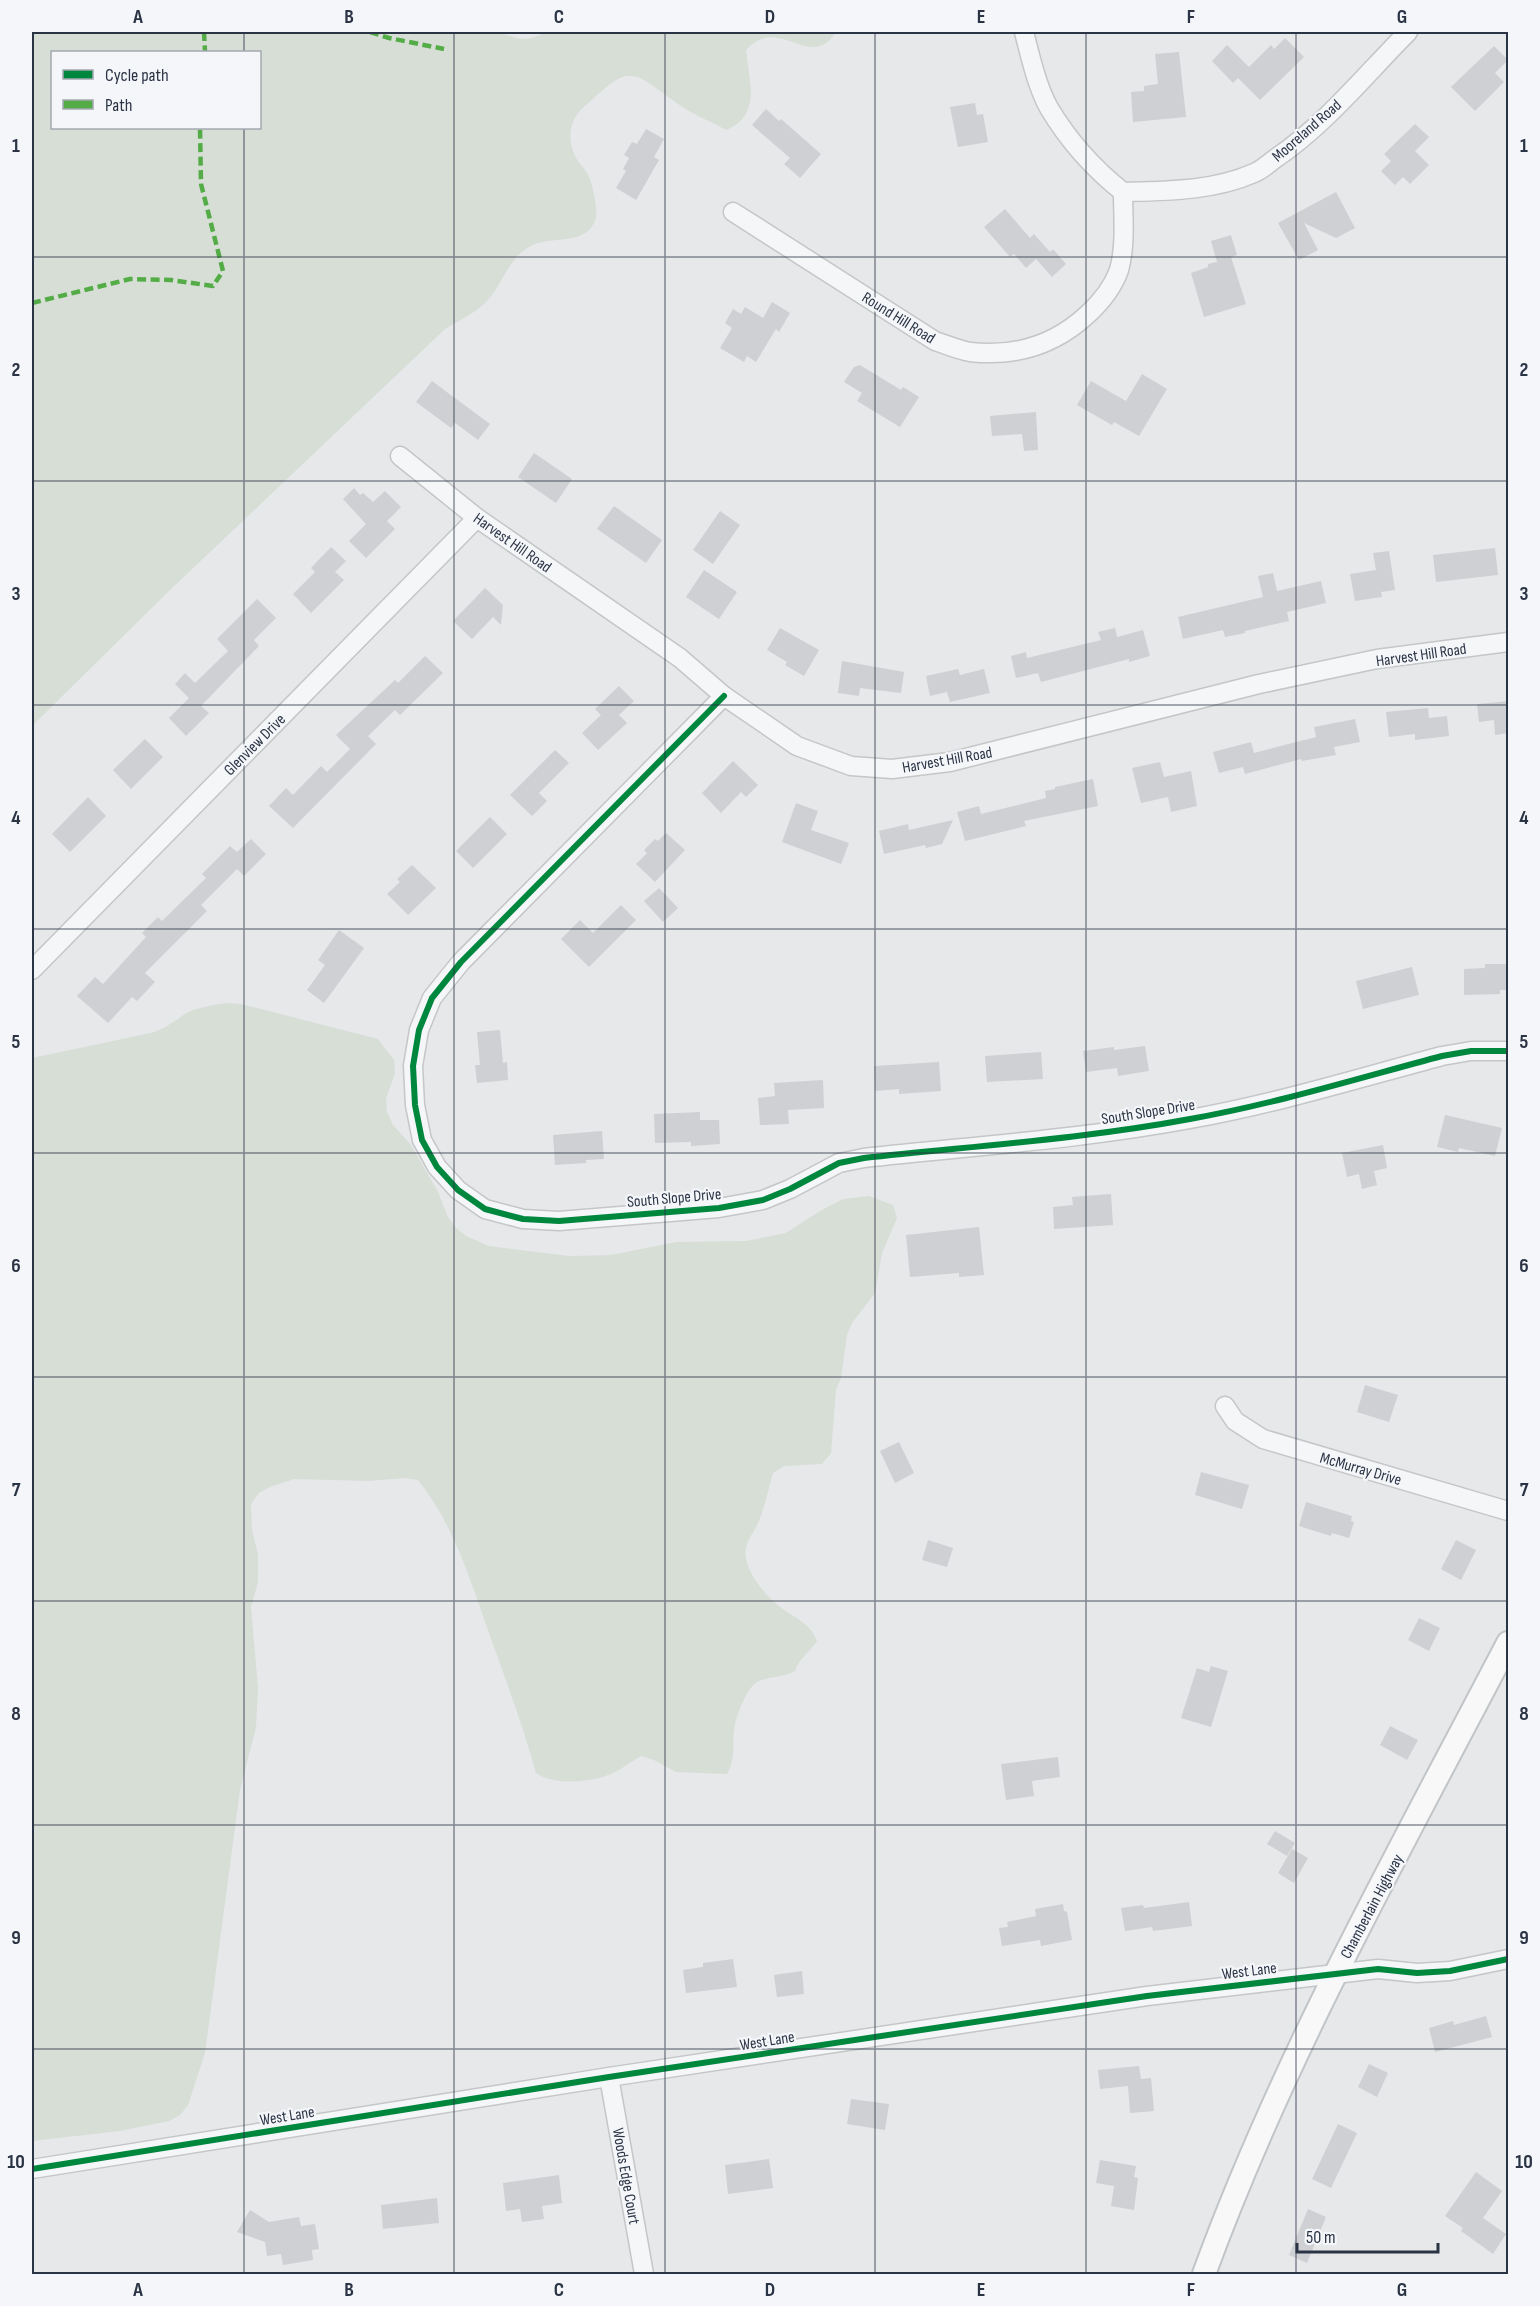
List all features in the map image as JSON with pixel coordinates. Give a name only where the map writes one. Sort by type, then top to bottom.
[{"type":"main road","name":"Chamberlain Highway","points":[[1204,2274],[1224,2218],[1276,2096],[1336,1973],[1509,1643]]},
{"type":"street","points":[[1024,32],[1030,58],[1048,106],[1080,151],[1104,177],[1123,192]]},
{"type":"street","name":"Mooreland Road","points":[[1123,192],[1172,190],[1213,184],[1254,173],[1288,150],[1318,123],[1408,32]]},
{"type":"street","name":"Round Hill Road","points":[[733,212],[935,341],[969,351],[1002,353],[1031,349],[1063,334],[1086,316],[1110,290],[1119,269],[1122,246],[1123,192]]},
{"type":"street","name":"Harvest Hill Road","points":[[400,456],[477,518],[680,658],[724,696],[797,746],[851,766],[892,769],[950,762],[1259,684],[1377,659],[1509,642]]},
{"type":"street","name":"Glenview Drive","points":[[32,970],[477,518]]},
{"type":"street","name":"South Slope Drive","points":[[724,696],[461,962],[432,998],[419,1030],[413,1066],[415,1105],[422,1140],[437,1167],[458,1190],[485,1209],[523,1219],[559,1221],[718,1208],[763,1200],[838,1164],[864,1158],[1116,1131],[1181,1121],[1248,1107],[1442,1056],[1471,1051],[1509,1051]]},
{"type":"street","name":"McMurray Drive","points":[[1225,1406],[1235,1420],[1263,1439],[1509,1511]]},
{"type":"street","name":"West Lane","points":[[32,2169],[609,2077],[1147,1996],[1378,1969],[1417,1973],[1450,1971],[1509,1959]]},
{"type":"street","name":"Woods Edge Court","points":[[609,2077],[644,2274]]},
{"type":"shaded area","points":[[32,32],[499,32],[527,39],[545,32],[836,32],[826,43],[816,47],[770,37],[758,40],[746,50],[751,96],[749,107],[745,116],[737,124],[726,130],[689,111],[638,77],[626,76],[605,88],[576,115],[571,127],[574,154],[588,174],[594,191],[596,218],[592,227],[577,237],[533,245],[517,256],[484,304],[445,329],[170,590],[32,726]]},
{"type":"shaded area","points":[[228,1003],[241,1004],[378,1039],[394,1060],[395,1073],[386,1099],[387,1112],[393,1125],[411,1145],[456,1228],[466,1236],[489,1246],[569,1256],[611,1255],[676,1242],[746,1241],[786,1233],[843,1199],[869,1196],[893,1205],[897,1218],[882,1253],[875,1293],[852,1323],[847,1335],[841,1378],[836,1390],[831,1453],[822,1464],[784,1466],[773,1473],[765,1505],[747,1544],[745,1552],[754,1579],[780,1607],[806,1625],[817,1641],[799,1662],[795,1671],[759,1681],[747,1693],[735,1724],[733,1755],[727,1774],[676,1772],[641,1756],[621,1769],[591,1780],[552,1780],[536,1773],[514,1703],[460,1553],[442,1515],[418,1480],[405,1478],[368,1481],[294,1479],[259,1493],[251,1504],[252,1530],[258,1555],[258,1582],[251,1607],[258,1688],[256,1727],[240,1790],[205,2053],[188,2105],[180,2115],[169,2121],[120,2131],[32,2141],[32,1058],[151,1033],[190,1012]]},
{"type":"building","points":[[1285,38],[1304,57],[1260,100],[1238,78],[1233,83],[1212,61],[1227,45],[1249,67],[1271,45],[1274,49]]},
{"type":"building","points":[[1494,46],[1508,60],[1495,73],[1504,82],[1475,111],[1451,87]]},
{"type":"building","points":[[1179,52],[1186,117],[1133,122],[1131,92],[1144,91],[1144,86],[1158,84],[1155,54]]},
{"type":"building","points":[[975,103],[977,115],[983,114],[988,142],[958,147],[950,107]]},
{"type":"building","points":[[766,109],[821,154],[800,178],[784,164],[790,158],[752,125]]},
{"type":"building","points":[[1415,124],[1429,137],[1415,151],[1429,165],[1410,184],[1403,177],[1395,185],[1381,171],[1391,161],[1384,154]]},
{"type":"building","points":[[646,129],[664,139],[654,157],[659,160],[636,200],[616,188],[626,171],[623,169],[629,158],[624,155],[632,142],[637,144]]},
{"type":"building","points":[[1336,192],[1355,228],[1336,238],[1304,223],[1318,250],[1299,260],[1278,223]]},
{"type":"building","points":[[1005,209],[1030,238],[1034,234],[1050,252],[1053,249],[1066,264],[1052,277],[1036,259],[1026,268],[1014,254],[1010,257],[984,227]]},
{"type":"building","points":[[1231,235],[1237,255],[1231,257],[1246,304],[1204,317],[1191,273],[1217,262],[1211,241]]},
{"type":"building","points":[[772,302],[790,313],[779,332],[776,329],[756,362],[747,356],[744,362],[720,348],[732,328],[725,323],[733,309],[741,314],[745,307],[763,318]]},
{"type":"building","points":[[860,365],[901,390],[903,387],[919,397],[900,427],[857,401],[862,393],[844,382],[854,367]]},
{"type":"building","points":[[1142,374],[1167,389],[1139,436],[1114,422],[1112,425],[1077,405],[1091,381],[1126,401]]},
{"type":"building","points":[[432,381],[490,424],[478,440],[455,423],[451,428],[416,402]]},
{"type":"building","points":[[1036,412],[1038,450],[1024,451],[1022,434],[992,436],[990,416]]},
{"type":"building","points":[[534,453],[572,479],[556,503],[518,477]]},
{"type":"building","points":[[354,488],[360,495],[363,493],[373,502],[385,491],[401,507],[387,521],[395,529],[366,558],[349,541],[366,524],[343,499]]},
{"type":"building","points":[[614,506],[662,540],[646,563],[597,529]]},
{"type":"building","points":[[720,511],[740,525],[713,564],[693,550]]},
{"type":"building","points":[[331,547],[346,561],[335,572],[344,580],[311,613],[293,594],[315,572],[311,568]]},
{"type":"building","points":[[1495,548],[1498,575],[1436,582],[1433,555]]},
{"type":"building","points":[[1389,551],[1395,590],[1381,592],[1382,597],[1355,601],[1350,574],[1376,570],[1373,553]]},
{"type":"building","points":[[704,570],[737,592],[719,619],[686,597]]},
{"type":"building","points":[[1273,573],[1277,591],[1321,581],[1326,603],[1287,612],[1289,621],[1245,631],[1245,633],[1225,637],[1223,630],[1183,639],[1178,617],[1263,597],[1258,576]]},
{"type":"building","points":[[485,588],[503,605],[501,625],[493,617],[472,639],[453,621]]},
{"type":"building","points":[[257,599],[276,618],[254,640],[259,646],[201,706],[209,713],[186,736],[169,718],[189,698],[175,684],[185,673],[195,683],[228,651],[217,639]]},
{"type":"building","points":[[780,628],[819,650],[804,676],[785,665],[787,662],[767,650]]},
{"type":"building","points":[[1115,628],[1117,637],[1143,630],[1150,656],[1129,662],[1129,659],[1041,682],[1038,673],[1016,678],[1011,656],[1026,652],[1027,658],[1101,640],[1098,632]]},
{"type":"building","points":[[425,656],[443,673],[400,715],[395,710],[368,736],[376,744],[293,828],[269,806],[286,788],[293,795],[321,766],[327,772],[350,749],[336,735],[395,680],[398,683]]},
{"type":"building","points":[[842,661],[904,672],[901,693],[860,688],[859,696],[838,693]]},
{"type":"building","points":[[958,669],[960,675],[984,669],[990,693],[950,702],[947,692],[930,696],[926,676]]},
{"type":"building","points":[[619,686],[634,701],[619,715],[627,723],[598,750],[582,733],[601,715],[595,709]]},
{"type":"building","points":[[1509,701],[1509,733],[1495,735],[1494,720],[1479,722],[1477,704]]},
{"type":"building","points":[[1428,708],[1429,718],[1447,716],[1449,736],[1415,740],[1415,734],[1389,737],[1386,712]]},
{"type":"building","points":[[1355,719],[1360,742],[1334,747],[1336,755],[1302,761],[1301,759],[1245,774],[1243,767],[1219,773],[1213,752],[1251,742],[1254,753],[1316,737],[1314,727]]},
{"type":"building","points":[[145,739],[163,757],[131,789],[113,770]]},
{"type":"building","points":[[555,750],[569,763],[539,793],[547,801],[532,816],[510,795]]},
{"type":"building","points":[[733,761],[758,785],[746,797],[741,792],[721,813],[702,793]]},
{"type":"building","points":[[1160,762],[1164,777],[1191,771],[1197,806],[1171,812],[1168,797],[1141,803],[1132,768]]},
{"type":"building","points":[[1093,779],[1098,806],[1024,821],[1026,826],[965,841],[957,812],[979,806],[981,814],[1046,798],[1045,791]]},
{"type":"building","points":[[88,797],[106,816],[70,852],[52,834]]},
{"type":"building","points":[[796,803],[818,811],[811,830],[849,843],[841,864],[782,842]]},
{"type":"building","points":[[490,817],[507,834],[473,868],[456,851]]},
{"type":"building","points":[[953,820],[942,844],[926,848],[925,845],[884,854],[879,831],[908,824],[909,830]]},
{"type":"building","points":[[666,833],[685,850],[655,882],[636,864],[647,853],[644,850],[655,839],[658,841]]},
{"type":"building","points":[[251,839],[266,854],[244,876],[237,869],[201,905],[207,911],[145,973],[155,982],[137,1001],[132,997],[108,1023],[77,996],[95,977],[103,984],[146,937],[142,933],[158,917],[162,921],[206,878],[202,874],[230,846],[237,852]]},
{"type":"building","points":[[412,865],[436,888],[408,915],[387,894],[400,882],[397,879]]},
{"type":"building","points":[[659,888],[678,908],[663,922],[644,901]]},
{"type":"building","points":[[621,905],[636,920],[589,967],[561,939],[580,920],[593,933]]},
{"type":"building","points":[[339,930],[364,948],[324,1003],[307,990],[325,965],[318,960]]},
{"type":"building","points":[[1485,964],[1509,964],[1509,990],[1500,990],[1500,994],[1464,995],[1464,969],[1485,968]]},
{"type":"building","points":[[1412,967],[1419,995],[1363,1009],[1356,981]]},
{"type":"building","points":[[500,1030],[503,1063],[507,1062],[508,1080],[477,1083],[475,1065],[480,1065],[477,1032]]},
{"type":"building","points":[[1145,1046],[1149,1071],[1118,1076],[1117,1068],[1086,1072],[1083,1051]]},
{"type":"building","points":[[1041,1052],[1043,1079],[987,1082],[985,1056]]},
{"type":"building","points":[[939,1062],[941,1091],[899,1094],[899,1089],[875,1091],[874,1066]]},
{"type":"building","points":[[823,1080],[824,1108],[788,1110],[789,1124],[760,1125],[758,1098],[775,1096],[774,1083]]},
{"type":"building","points":[[700,1112],[700,1120],[719,1120],[720,1144],[691,1146],[691,1142],[655,1143],[654,1114]]},
{"type":"building","points":[[1445,1115],[1502,1128],[1495,1156],[1459,1148],[1458,1152],[1437,1147]]},
{"type":"building","points":[[602,1131],[604,1159],[555,1165],[553,1135]]},
{"type":"building","points":[[1383,1145],[1387,1168],[1374,1171],[1377,1185],[1362,1189],[1359,1174],[1347,1177],[1342,1153]]},
{"type":"building","points":[[1111,1194],[1113,1225],[1054,1229],[1053,1207],[1073,1205],[1072,1197]]},
{"type":"building","points":[[979,1227],[984,1275],[959,1277],[959,1273],[910,1277],[906,1235]]},
{"type":"building","points":[[1365,1385],[1398,1395],[1389,1422],[1357,1412]]},
{"type":"building","points":[[899,1442],[914,1473],[895,1483],[880,1451]]},
{"type":"building","points":[[1201,1472],[1249,1485],[1242,1509],[1195,1495]]},
{"type":"building","points":[[1306,1502],[1352,1516],[1351,1521],[1354,1522],[1349,1538],[1332,1533],[1331,1536],[1299,1526]]},
{"type":"building","points":[[928,1540],[953,1548],[947,1567],[922,1560]]},
{"type":"building","points":[[1456,1540],[1476,1550],[1461,1580],[1441,1569]]},
{"type":"building","points":[[1419,1618],[1440,1628],[1429,1651],[1408,1640]]},
{"type":"building","points":[[1211,1666],[1228,1671],[1211,1727],[1181,1718],[1197,1668],[1209,1672]]},
{"type":"building","points":[[1390,1726],[1418,1740],[1407,1760],[1380,1745]]},
{"type":"building","points":[[1058,1757],[1060,1777],[1032,1781],[1034,1796],[1006,1800],[1001,1764]]},
{"type":"building","points":[[1275,1831],[1295,1843],[1287,1856],[1267,1844]]},
{"type":"building","points":[[1292,1849],[1308,1858],[1294,1883],[1278,1873]]},
{"type":"building","points":[[1189,1902],[1192,1926],[1153,1931],[1152,1927],[1125,1931],[1121,1908],[1143,1905],[1144,1908]]},
{"type":"building","points":[[1063,1904],[1064,1911],[1067,1912],[1072,1940],[1041,1946],[1040,1940],[1002,1946],[999,1928],[1008,1927],[1007,1922],[1036,1916],[1035,1909]]},
{"type":"building","points":[[733,1959],[737,1987],[686,1993],[683,1970],[703,1967],[703,1963]]},
{"type":"building","points":[[802,1971],[804,1994],[777,1997],[774,1975]]},
{"type":"building","points":[[1486,2016],[1492,2037],[1435,2052],[1429,2028],[1453,2021],[1454,2025]]},
{"type":"building","points":[[1369,2064],[1388,2073],[1377,2097],[1358,2087]]},
{"type":"building","points":[[1139,2066],[1141,2079],[1151,2078],[1154,2111],[1130,2113],[1128,2086],[1100,2089],[1098,2070]]},
{"type":"building","points":[[851,2099],[889,2104],[885,2130],[847,2124]]},
{"type":"building","points":[[1338,2124],[1357,2133],[1331,2188],[1312,2179]]},
{"type":"building","points":[[769,2159],[773,2188],[728,2194],[725,2165]]},
{"type":"building","points":[[1100,2160],[1136,2166],[1134,2177],[1138,2178],[1134,2210],[1111,2206],[1114,2186],[1096,2183]]},
{"type":"building","points":[[1476,2172],[1502,2191],[1483,2218],[1506,2234],[1493,2254],[1461,2231],[1463,2228],[1445,2216]]},
{"type":"building","points":[[559,2175],[562,2203],[542,2206],[544,2219],[522,2222],[520,2209],[506,2211],[503,2183]]},
{"type":"building","points":[[437,2198],[439,2223],[383,2229],[381,2205]]},
{"type":"building","points":[[1308,2209],[1326,2217],[1307,2263],[1289,2255]]},
{"type":"building","points":[[250,2210],[269,2222],[299,2217],[301,2226],[315,2224],[319,2249],[312,2250],[313,2260],[283,2265],[281,2254],[267,2256],[265,2242],[237,2232]]},
{"type":"marked path","points":[[204,32],[205,51]]},
{"type":"marked path","points":[[370,32],[444,49]]},
{"type":"marked path","points":[[32,303],[130,279],[171,280],[213,286],[223,271],[201,184],[200,129]]},
{"type":"cycle path","points":[[724,696],[461,962],[432,998],[419,1030],[413,1066],[415,1105],[422,1140],[437,1167],[458,1190],[485,1209],[523,1219],[559,1221],[719,1208],[763,1200],[790,1189],[839,1163],[864,1158],[1069,1137],[1150,1126],[1254,1106],[1442,1056],[1471,1051],[1508,1051]]},
{"type":"cycle path","points":[[32,2169],[609,2077],[1147,1996],[1378,1969],[1417,1973],[1450,1971],[1508,1959]]}]
